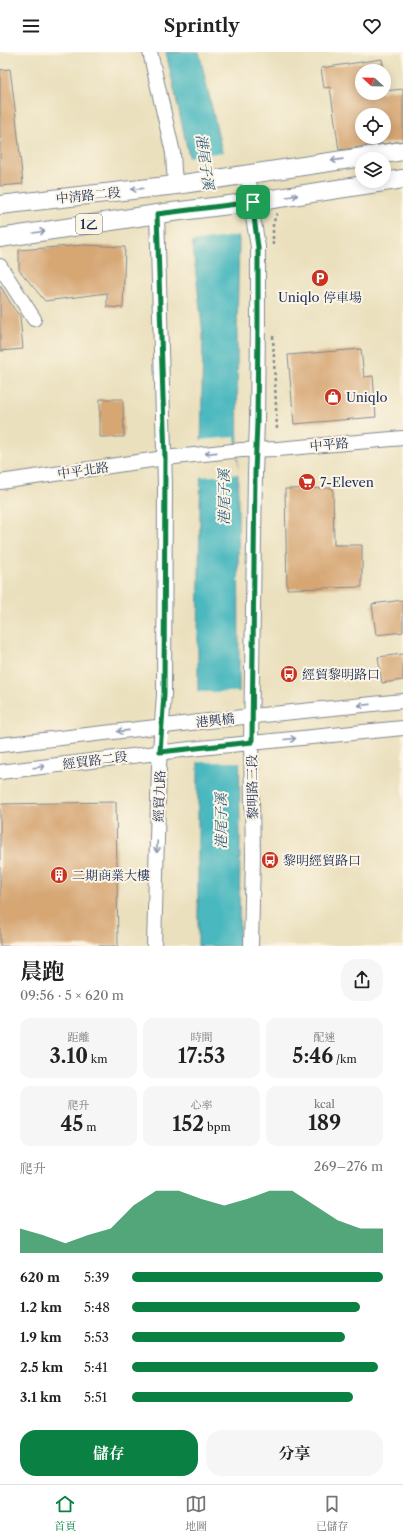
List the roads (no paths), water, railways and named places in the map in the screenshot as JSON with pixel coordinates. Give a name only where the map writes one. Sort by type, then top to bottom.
[{"type":"main road","name":"1乙","points":[[176,185],[247,173],[403,151]]},
{"type":"main road","name":"1乙","points":[[0,238],[157,214],[253,202],[403,180]]},
{"type":"main road","name":"中清路二段","points":[[0,205],[176,185]]},
{"type":"street","points":[[150,52],[173,153],[176,185]]},
{"type":"street","name":"黎明路三段","points":[[247,173],[253,202],[258,262],[256,449],[246,717],[253,856],[251,946]]},
{"type":"street","name":"經貿九路","points":[[154,946],[160,752],[164,686],[165,458],[157,214]]},
{"type":"street","points":[[0,266],[34,319]]},
{"type":"street","name":"中平路","points":[[181,456],[403,438]]},
{"type":"street","name":"中平北路","points":[[0,482],[181,456]]},
{"type":"street","points":[[246,717],[403,701]]},
{"type":"street","name":"港興橋","points":[[188,723],[246,717]]},
{"type":"street","name":"經貿路二段","points":[[0,745],[188,723]]},
{"type":"street","points":[[248,743],[403,728]]},
{"type":"street","name":"港興橋","points":[[190,749],[248,743]]},
{"type":"street","name":"經貿路二段","points":[[0,772],[190,749]]},
{"type":"water","name":"港尾子溪","points":[[166,52],[199,52],[223,156],[239,240],[237,332],[240,839],[239,946],[198,946],[198,636],[203,334],[193,248],[190,161]]},
{"type":"place","name":"Uniqlo 停車場","points":[[320,278]]},
{"type":"place","name":"Uniqlo","points":[[333,397]]},
{"type":"place","name":"7-Eleven","points":[[307,482]]},
{"type":"place","name":"經貿黎明路口","points":[[289,674]]},
{"type":"place","name":"黎明經貿路口","points":[[270,860]]},
{"type":"place","name":"二期商業大樓","points":[[59,875]]}]
